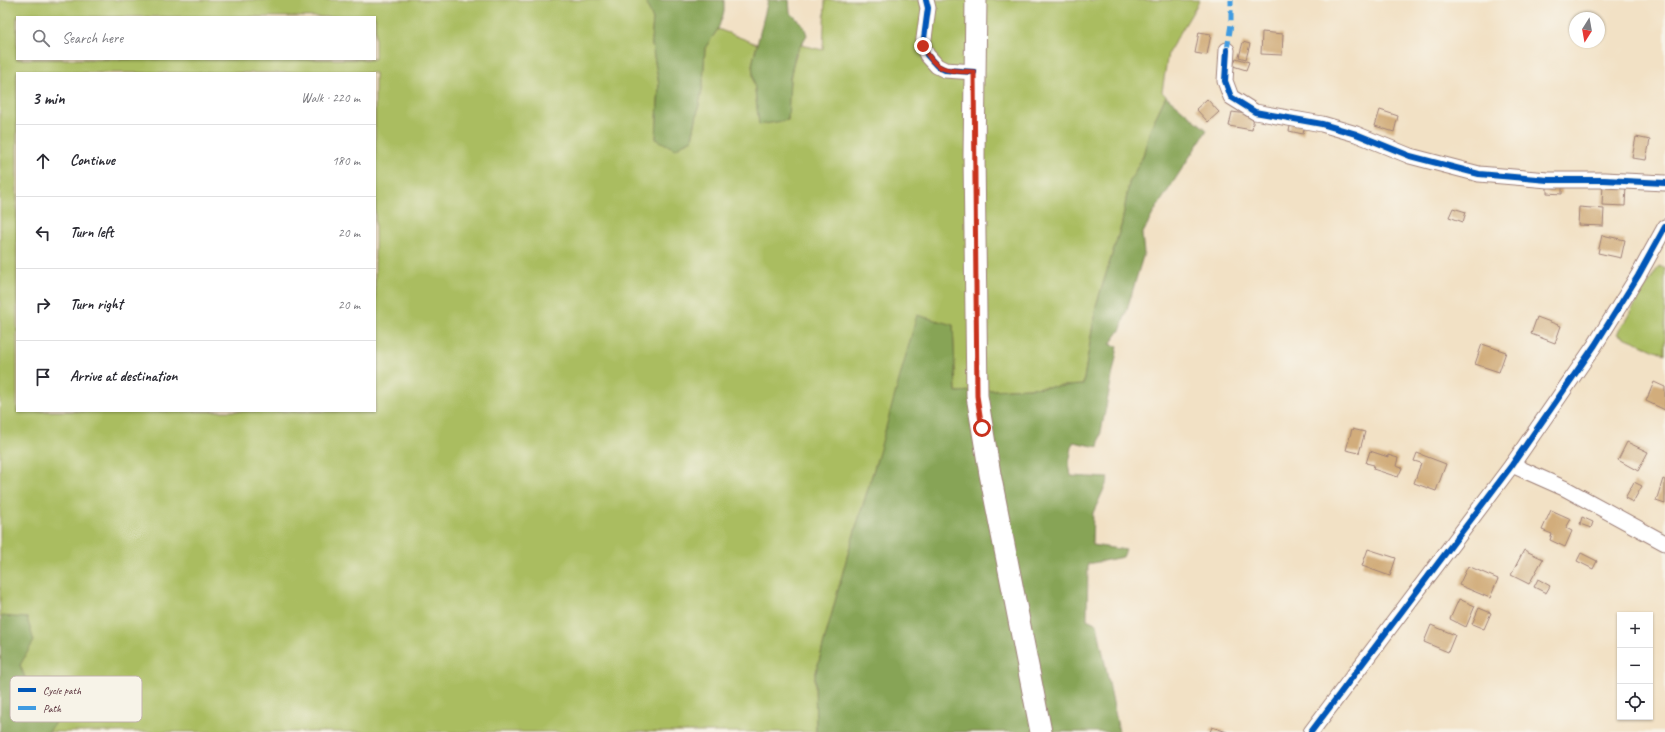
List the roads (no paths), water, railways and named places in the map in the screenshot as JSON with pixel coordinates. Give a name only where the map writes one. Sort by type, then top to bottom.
[{"type":"main road","points":[[976,0],[974,72],[977,396],[992,489],[1041,732]]},
{"type":"street","points":[[926,0],[928,8],[923,46],[927,55],[937,66],[945,70],[974,72]]},
{"type":"street","points":[[1227,50],[1225,81],[1231,97],[1256,112],[1322,124],[1356,134],[1410,156],[1479,174],[1548,180],[1604,180],[1665,183]]},
{"type":"street","points":[[1311,732],[1512,465],[1595,345],[1638,276],[1665,227]]},
{"type":"street","points":[[1512,465],[1566,489],[1665,543]]}]
